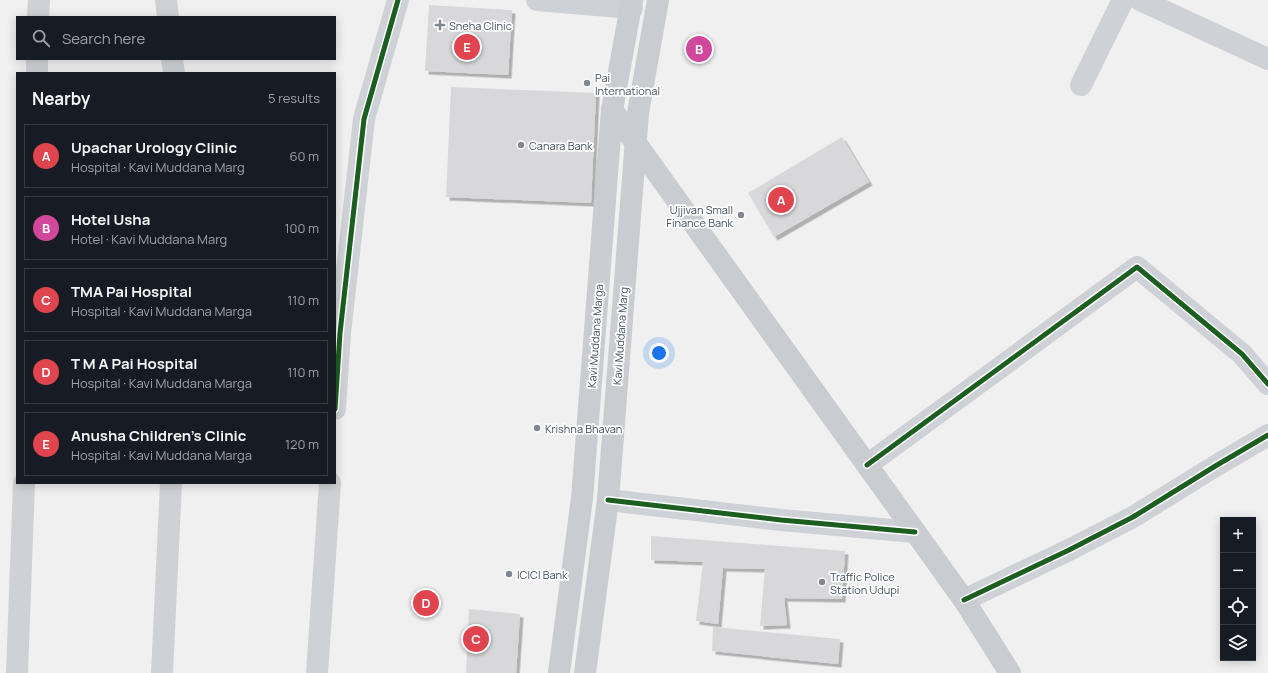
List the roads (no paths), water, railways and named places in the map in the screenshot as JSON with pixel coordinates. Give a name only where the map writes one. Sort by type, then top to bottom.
[{"type":"main road","name":"Kavi Muddana Marg","points":[[585,673],[608,500],[638,113],[658,0]]},
{"type":"main road","name":"Kavi Muddana Marga","points":[[559,673],[582,498],[612,110],[632,4]]},
{"type":"main road","points":[[612,110],[964,600],[1010,673]]},
{"type":"street","points":[[38,16],[39,0]]},
{"type":"street","points":[[166,0],[168,16]]},
{"type":"street","points":[[336,394],[340,333],[364,119],[398,0]]},
{"type":"street","points":[[537,0],[632,4]]},
{"type":"street","points":[[1081,85],[1123,0]]},
{"type":"street","points":[[1140,0],[1268,59]]},
{"type":"street","points":[[37,60],[37,72]]},
{"type":"street","points":[[172,60],[174,72]]},
{"type":"street","points":[[867,465],[1137,267],[1242,354],[1268,384]]},
{"type":"street","points":[[964,600],[1069,550],[1133,517],[1217,464],[1268,435]]},
{"type":"street","points":[[17,673],[24,484]]},
{"type":"street","points":[[162,673],[171,484]]},
{"type":"street","points":[[318,673],[330,484]]},
{"type":"street","points":[[608,500],[781,520],[915,532]]},
{"type":"place","name":"Sneha Clinic","points":[[440,25]]},
{"type":"place","name":"Anusha Children's Clinic","points":[[467,47]]},
{"type":"place","name":"Hotel Usha","points":[[699,49]]},
{"type":"place","name":"Pai International","points":[[587,83]]},
{"type":"place","name":"Canara Bank","points":[[521,145]]},
{"type":"place","name":"Upachar Urology Clinic","points":[[781,200]]},
{"type":"place","name":"Ujjivan Small Finance Bank","points":[[741,215]]},
{"type":"place","name":"Krishna Bhavan","points":[[537,428]]},
{"type":"place","name":"ICICI Bank","points":[[509,574]]},
{"type":"place","name":"Traffic Police Station Udupi","points":[[822,582]]},
{"type":"place","name":"T M A Pai Hospital","points":[[426,603]]},
{"type":"place","name":"TMA Pai Hospital","points":[[476,639]]}]
